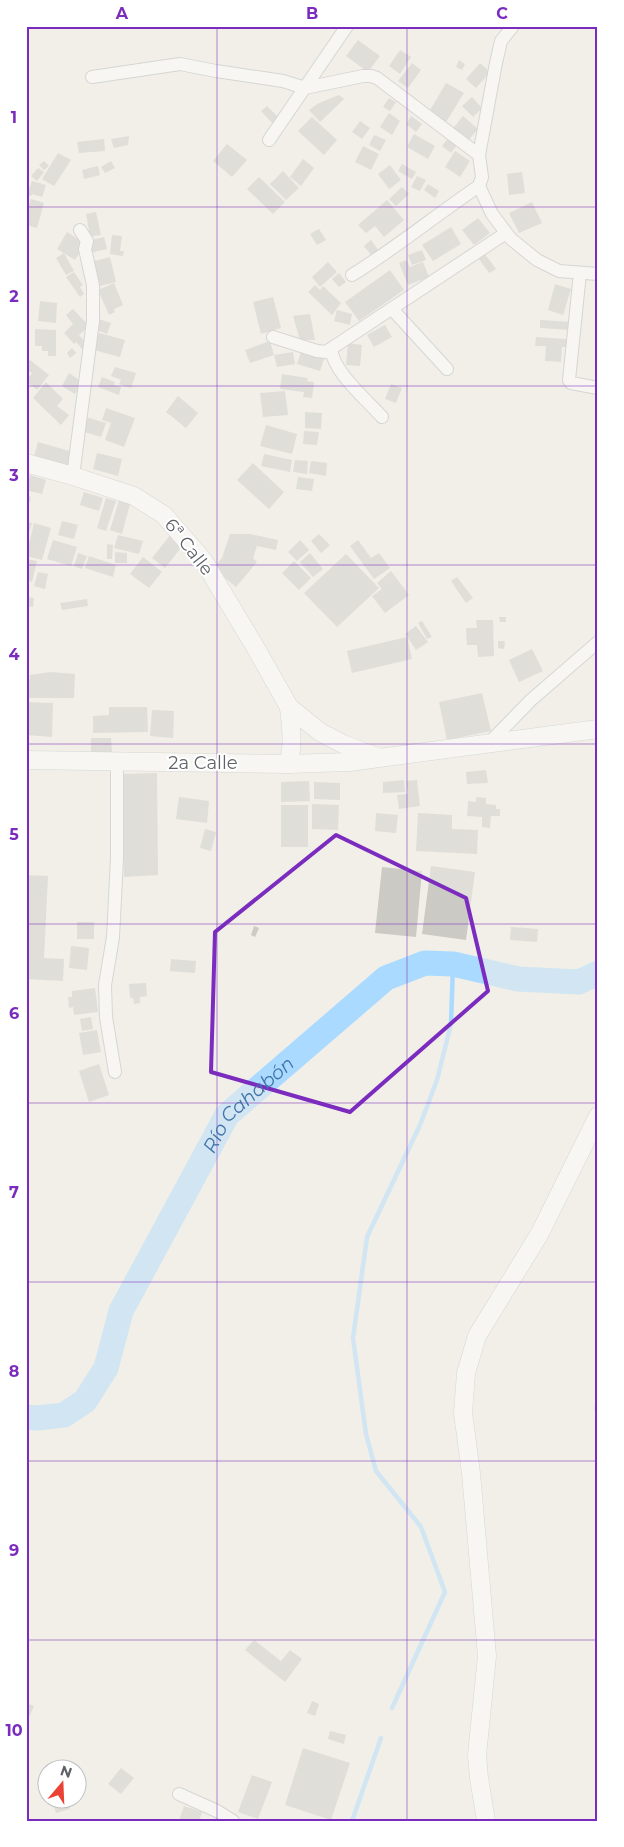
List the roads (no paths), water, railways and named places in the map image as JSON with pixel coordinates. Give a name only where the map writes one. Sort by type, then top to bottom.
[{"type":"main road","name":"6ª Calle","points":[[26,463],[134,496],[164,515],[203,560],[289,707],[320,732],[343,744],[380,758]]},
{"type":"main road","name":"6ª Calle","points":[[288,764],[292,752],[289,707]]},
{"type":"main road","name":"2a Calle","points":[[26,760],[288,764],[349,762],[598,730]]},
{"type":"main road","points":[[486,1821],[478,1778],[477,1755],[487,1656],[471,1473],[463,1413],[466,1373],[477,1336],[540,1233],[598,1116]]},
{"type":"street","points":[[269,140],[348,26]]},
{"type":"street","points":[[352,275],[391,251],[422,225],[479,186],[482,177],[479,155],[502,41],[513,26]]},
{"type":"street","points":[[92,77],[180,64],[283,81],[305,88],[370,76],[377,78],[479,155]]},
{"type":"street","points":[[479,186],[492,214],[506,233],[537,260],[559,271],[598,274]]},
{"type":"street","points":[[72,476],[93,321],[93,285],[85,249],[87,241],[80,230]]},
{"type":"street","points":[[273,337],[326,352],[506,233]]},
{"type":"street","points":[[580,273],[569,380],[571,383],[598,388]]},
{"type":"street","points":[[392,309],[448,368]]},
{"type":"street","points":[[331,349],[332,358],[340,370],[382,417]]},
{"type":"street","points":[[489,743],[530,700],[598,642]]},
{"type":"street","points":[[115,1072],[106,1016],[105,985],[114,937],[117,858],[116,762]]},
{"type":"street","points":[[179,1794],[217,1811],[233,1821]]},
{"type":"waterway","name":"Río Cahabón","points":[[26,1417],[37,1418],[64,1415],[85,1401],[106,1368],[121,1311],[227,1115],[386,978],[425,963],[453,964],[518,979],[579,982],[598,973]]},
{"type":"waterway","points":[[392,1708],[445,1592],[421,1527],[376,1471],[366,1434],[353,1338],[367,1237],[420,1125],[437,1080],[451,1024],[453,964]]},
{"type":"waterway","points":[[352,1821],[381,1738]]}]
